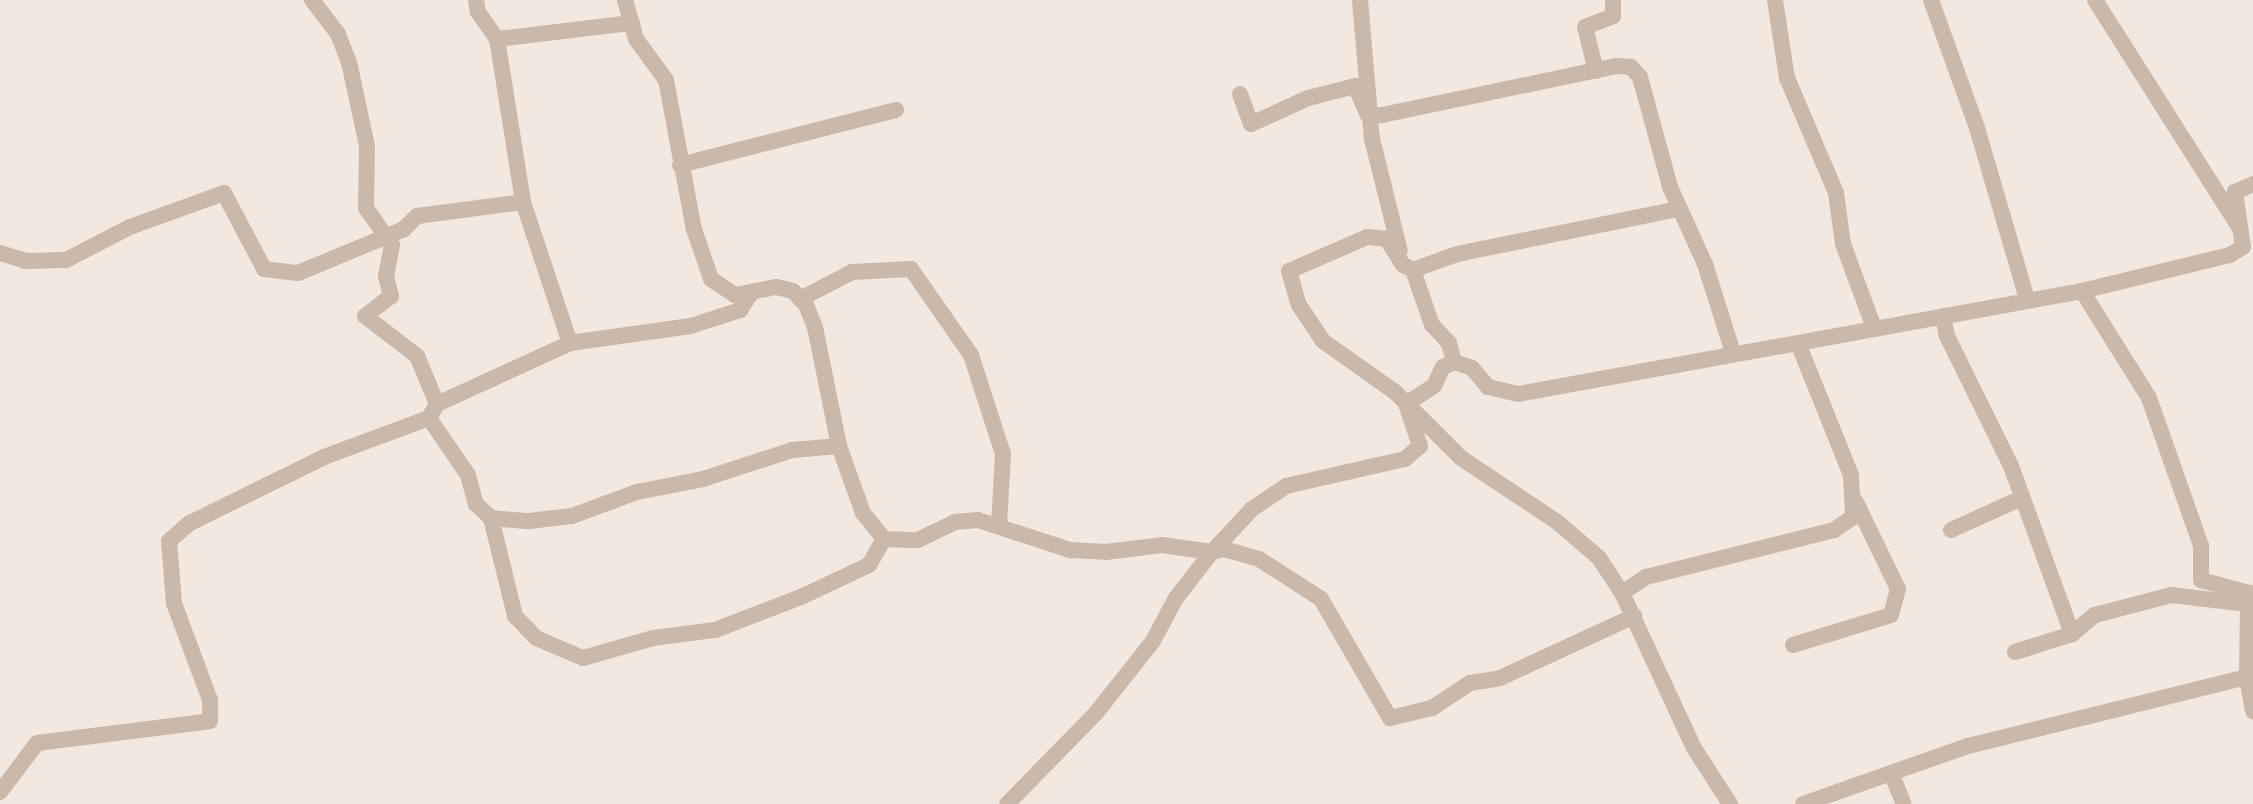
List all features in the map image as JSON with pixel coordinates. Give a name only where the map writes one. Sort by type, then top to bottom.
[{"type":"street","points":[[312,0],[338,34],[349,62],[367,146],[366,208],[392,245],[386,276],[391,296],[365,316],[417,356],[433,411],[468,475],[476,504],[491,518],[515,616],[536,638],[583,658],[653,638],[715,630],[801,597],[869,565],[884,539]]},
{"type":"street","points":[[476,0],[478,12],[497,39],[523,202],[570,343]]},
{"type":"street","points":[[625,0],[636,39],[666,80],[680,165],[711,279],[735,295],[750,295],[776,287],[800,299],[815,327],[839,446],[863,513],[884,539],[918,540],[955,522],[999,525],[1026,539],[1070,550],[1106,552],[1162,545],[1212,552],[1224,549],[1259,559],[1321,599],[1390,718],[1432,708],[1470,683],[1500,678],[1634,616]]},
{"type":"street","points":[[1360,0],[1368,115]]},
{"type":"street","points":[[1596,71],[1585,27],[1613,16],[1613,0]]},
{"type":"street","points":[[1775,0],[1787,78],[1836,193],[1843,244],[1874,328]]},
{"type":"street","points":[[1931,0],[1977,128],[2027,299]]},
{"type":"street","points":[[2095,0],[2253,248]]},
{"type":"street","points":[[497,39],[632,23]]},
{"type":"street","points":[[1368,115],[1631,67],[1640,77],[1679,209],[1705,264],[1733,353]]},
{"type":"street","points":[[1240,94],[1251,124],[1308,98],[1355,86],[1368,115],[1408,268],[1432,325],[1449,343],[1454,362]]},
{"type":"street","points":[[680,165],[896,110]]},
{"type":"street","points":[[1406,404],[1434,386],[1443,367],[1454,362],[1472,368],[1488,387],[1518,394],[2082,291],[2230,255],[2243,247],[2235,192],[2253,184]]},
{"type":"street","points":[[0,253],[26,261],[66,260],[130,227],[224,193],[264,269],[298,273],[387,234],[417,216],[523,202]]},
{"type":"street","points":[[1408,268],[1469,251],[1679,209]]},
{"type":"street","points":[[1408,268],[1387,239],[1377,235],[1294,265],[1288,279],[1323,341],[1406,404],[1461,458],[1556,521],[1599,558],[1634,616],[1694,748],[1730,804]]},
{"type":"street","points":[[800,299],[852,272],[911,269],[971,355],[1003,454],[999,525]]},
{"type":"street","points":[[2082,291],[2149,398],[2201,546],[2201,580],[2250,596]]},
{"type":"street","points":[[0,792],[11,771],[37,743],[210,721],[210,700],[174,603],[169,541],[190,523],[302,466],[433,411],[570,343],[691,326],[740,310],[750,295]]},
{"type":"street","points":[[1943,316],[2022,498],[2072,634]]},
{"type":"street","points":[[1793,645],[1891,615],[1898,589],[1856,502],[1851,475],[1798,343]]},
{"type":"street","points":[[1007,804],[1096,713],[1153,641],[1212,552],[1252,509],[1286,486],[1405,459],[1420,446],[1406,404]]},
{"type":"street","points":[[491,518],[572,516],[733,465],[792,450],[839,446]]},
{"type":"street","points":[[1951,530],[2022,498]]},
{"type":"street","points":[[1622,593],[1646,577],[1714,556],[1834,530],[1853,517],[1856,502]]},
{"type":"street","points":[[2015,652],[2072,634],[2095,615],[2171,595],[2250,596]]},
{"type":"street","points":[[2250,596],[2247,677],[2253,711]]},
{"type":"street","points":[[1803,804],[1968,746],[2247,677]]},
{"type":"street","points":[[1892,775],[1904,804]]}]
